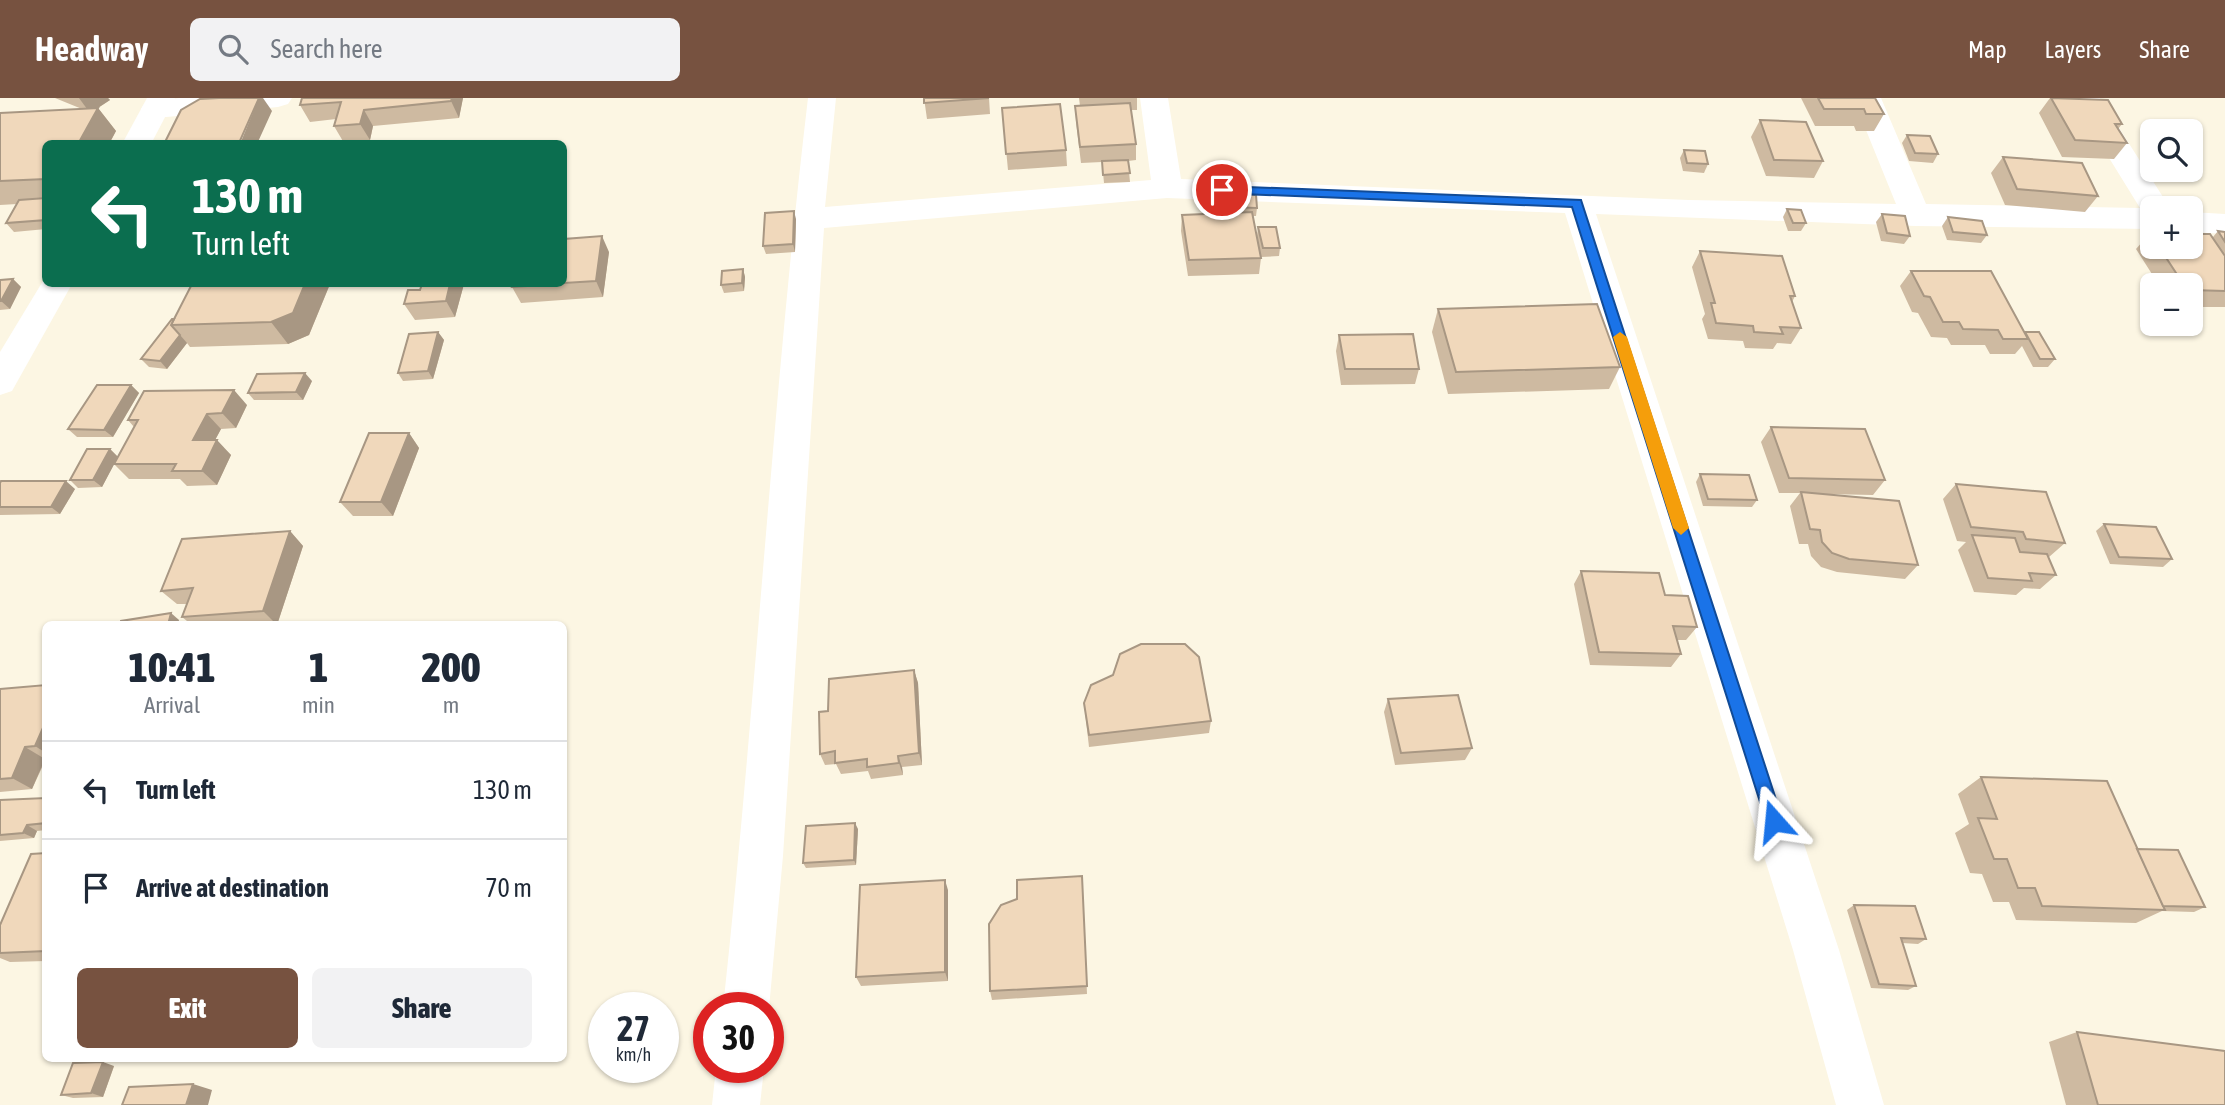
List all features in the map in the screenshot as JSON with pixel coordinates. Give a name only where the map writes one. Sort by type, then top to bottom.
[{"type":"street","points":[[138,140],[158,103],[278,98]]},
{"type":"street","points":[[748,992],[761,856],[809,219],[822,98]]},
{"type":"street","points":[[1154,98],[1167,188]]},
{"type":"street","points":[[1867,98],[1916,216]]},
{"type":"street","points":[[2086,98],[2147,196]]},
{"type":"street","points":[[809,219],[1167,188],[1577,203],[1689,210],[2140,219]]},
{"type":"street","points":[[1577,203],[1816,950],[1860,1105]]},
{"type":"street","points":[[2203,223],[2225,224]]},
{"type":"street","points":[[0,382],[53,287]]},
{"type":"street","points":[[736,1105],[738,1083]]},
{"type":"building","points":[[259,98],[240,140],[166,140],[181,110],[200,99]]},
{"type":"building","points":[[302,98],[452,98],[451,101],[364,110],[360,124],[334,126],[341,102],[300,105]]},
{"type":"building","points":[[924,98],[989,98],[924,103]]},
{"type":"building","points":[[1818,98],[1875,98],[1884,114],[1866,114],[1864,109],[1824,109]]},
{"type":"building","points":[[2051,98],[2108,100],[2122,124],[2115,124],[2127,143],[2075,140]]},
{"type":"building","points":[[1130,103],[1136,144],[1080,147],[1075,106]]},
{"type":"building","points":[[1060,104],[1066,150],[1006,154],[1002,108]]},
{"type":"building","points":[[98,108],[80,140],[42,140],[42,179],[0,181],[0,113]]},
{"type":"building","points":[[1760,120],[1806,122],[1823,161],[1774,160]]},
{"type":"building","points":[[1907,135],[1930,136],[1938,154],[1915,153]]},
{"type":"building","points":[[1684,150],[1705,151],[1708,164],[1687,163]]},
{"type":"building","points":[[2003,157],[2082,163],[2098,196],[2017,189]]},
{"type":"building","points":[[1128,160],[1130,173],[1103,175],[1102,161]]},
{"type":"building","points":[[1227,193],[1256,195],[1257,208],[1227,207]]},
{"type":"building","points":[[42,198],[42,220],[6,223],[19,200]]},
{"type":"building","points":[[1787,209],[1801,210],[1806,223],[1793,223]]},
{"type":"building","points":[[794,211],[793,244],[763,246],[765,213]]},
{"type":"building","points":[[1252,212],[1261,258],[1189,260],[1182,215]]},
{"type":"building","points":[[1882,214],[1905,216],[1910,236],[1887,233]]},
{"type":"building","points":[[1948,217],[1982,221],[1987,235],[1953,232]]},
{"type":"building","points":[[1258,227],[1276,227],[1280,248],[1263,248]]},
{"type":"building","points":[[2218,231],[2225,232],[2225,242]]},
{"type":"building","points":[[2203,234],[2210,234],[2225,256],[2225,291],[2203,290],[2203,273],[2176,273],[2167,259],[2203,259]]},
{"type":"building","points":[[602,236],[596,281],[567,283],[567,239]]},
{"type":"building","points":[[1700,251],[1782,256],[1795,296],[1790,296],[1801,328],[1780,327],[1783,334],[1754,332],[1753,326],[1716,323],[1711,303],[1715,303]]},
{"type":"building","points":[[743,269],[742,283],[721,285],[722,271]]},
{"type":"building","points":[[1911,271],[1991,271],[2028,339],[2003,339],[1998,330],[1963,329],[1959,322],[1943,322],[1930,297],[1924,296]]},
{"type":"building","points":[[13,279],[1,301],[0,301],[0,280]]},
{"type":"building","points":[[190,287],[304,287],[293,313],[271,322],[171,325]]},
{"type":"building","points":[[421,287],[449,287],[446,301],[404,304],[408,290],[420,290]]},
{"type":"building","points":[[1597,304],[1620,367],[1456,372],[1438,309]]},
{"type":"building","points":[[172,319],[171,325],[180,335],[160,361],[141,359]]},
{"type":"building","points":[[438,332],[428,371],[398,373],[409,334]]},
{"type":"building","points":[[2025,332],[2039,332],[2055,359],[2040,359]]},
{"type":"building","points":[[1413,334],[1419,369],[1345,369],[1339,335]]},
{"type":"building","points":[[305,373],[296,392],[248,393],[257,374]]},
{"type":"building","points":[[97,385],[131,385],[104,430],[68,429]]},
{"type":"building","points":[[234,390],[222,413],[207,414],[193,440],[217,440],[202,471],[172,471],[176,464],[114,464],[138,420],[128,420],[144,391]]},
{"type":"building","points":[[1771,427],[1865,429],[1885,480],[1789,478]]},
{"type":"building","points":[[369,433],[409,433],[381,502],[340,502]]},
{"type":"building","points":[[87,449],[110,449],[93,480],[70,480]]},
{"type":"building","points":[[1700,474],[1749,475],[1757,500],[1708,499]]},
{"type":"building","points":[[1,481],[66,481],[51,507],[0,507]]},
{"type":"building","points":[[1956,484],[2046,492],[2065,543],[2026,539],[2023,532],[1971,527]]},
{"type":"building","points":[[1801,492],[1899,501],[1918,565],[1849,559],[1832,553],[1822,542],[1820,530],[1810,529]]},
{"type":"building","points":[[2104,524],[2156,527],[2172,559],[2119,557]]},
{"type":"building","points":[[290,531],[263,611],[182,617],[193,588],[161,591],[182,539]]},
{"type":"building","points":[[1972,535],[2015,538],[2020,552],[2047,554],[2056,575],[2029,573],[2032,581],[1988,578]]},
{"type":"building","points":[[1581,571],[1659,573],[1665,595],[1688,596],[1697,627],[1673,626],[1681,654],[1599,652]]},
{"type":"building","points":[[171,613],[169,621],[121,621]]},
{"type":"building","points":[[1141,644],[1185,644],[1199,657],[1211,721],[1089,735],[1084,703],[1091,685],[1113,675],[1120,654]]},
{"type":"building","points":[[914,670],[919,753],[898,756],[899,763],[867,767],[867,759],[835,763],[835,751],[820,754],[819,712],[828,711],[829,679]]},
{"type":"building","points":[[42,685],[42,730],[35,746],[25,747],[12,778],[0,779],[0,689]]},
{"type":"building","points":[[1458,695],[1472,748],[1401,753],[1388,699]]},
{"type":"building","points":[[1981,777],[2107,781],[2165,910],[2042,906],[2035,888],[2018,888],[2007,859],[1994,859],[1978,818],[1997,819]]},
{"type":"building","points":[[42,798],[42,823],[27,825],[23,833],[0,835],[0,800]]},
{"type":"building","points":[[855,823],[854,860],[803,863],[806,826]]},
{"type":"building","points":[[2137,849],[2178,850],[2205,907],[2163,906]]},
{"type":"building","points":[[42,853],[42,951],[0,953],[0,925],[31,854]]},
{"type":"building","points":[[1082,876],[1087,986],[990,991],[989,924],[1001,905],[1017,899],[1017,880]]},
{"type":"building","points":[[945,880],[945,972],[856,977],[860,885]]},
{"type":"building","points":[[1854,905],[1915,906],[1926,939],[1901,938],[1916,986],[1879,984]]},
{"type":"building","points":[[2077,1032],[2225,1051],[2225,1105],[2098,1105]]},
{"type":"building","points":[[103,1062],[91,1093],[61,1095],[73,1063]]},
{"type":"building","points":[[193,1084],[186,1105],[122,1105],[129,1087]]},
{"type":"slow traffic","points":[[1620,337],[1681,528]]},
{"type":"route","points":[[1222,190],[1577,203],[1774,821]]}]
